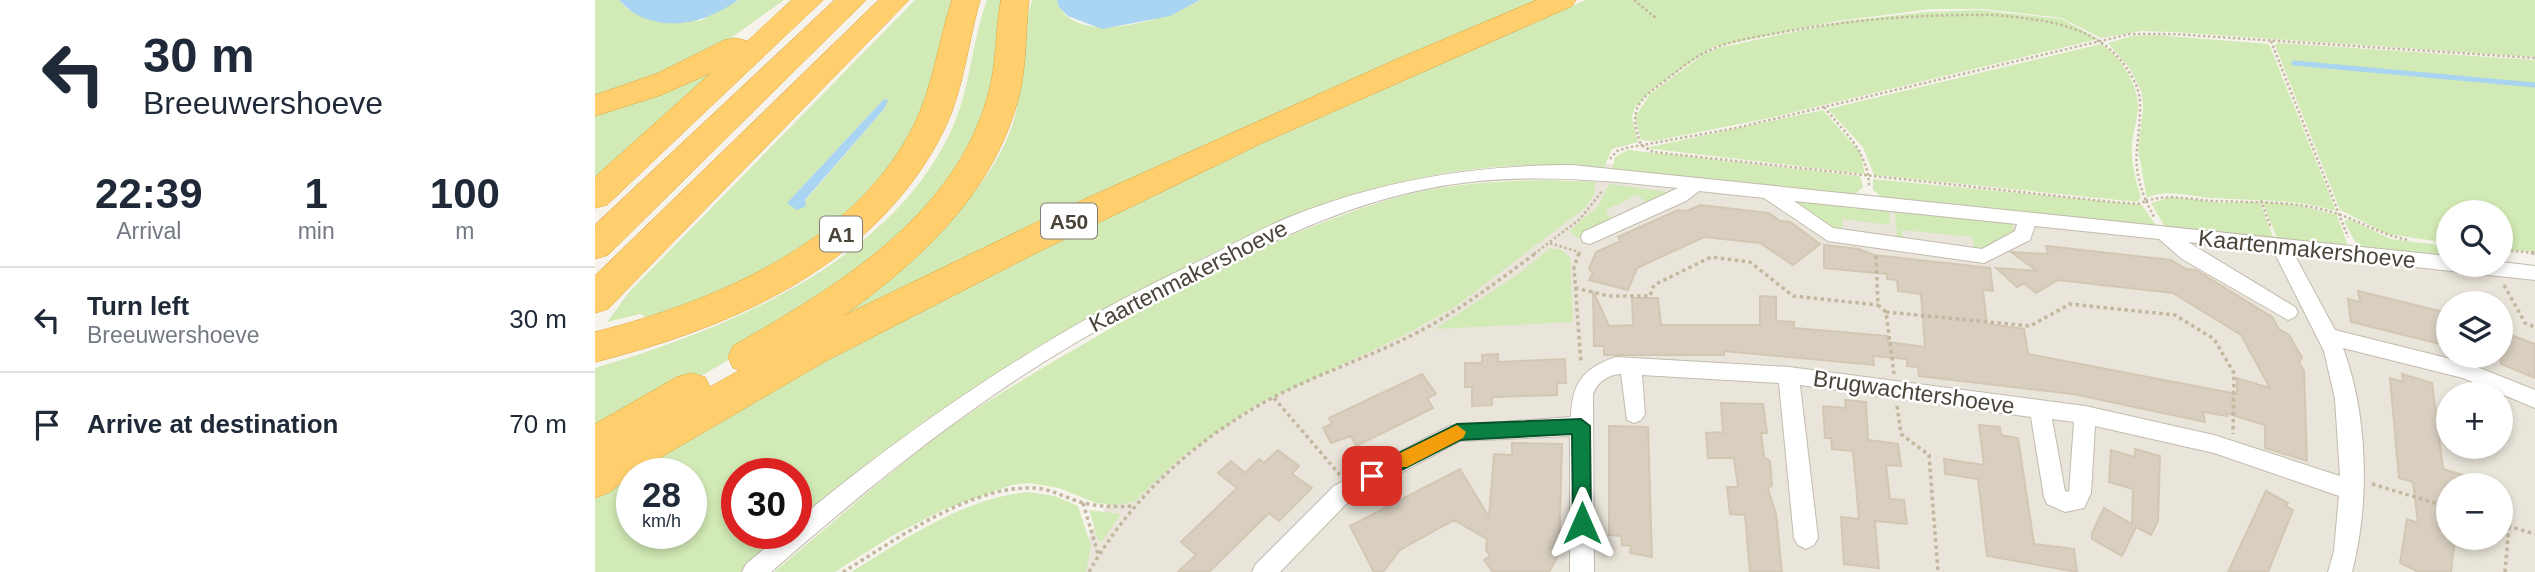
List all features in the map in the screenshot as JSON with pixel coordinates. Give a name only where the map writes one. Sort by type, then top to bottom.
[{"type":"highway","points":[[595,106],[635,95],[686,75],[808,0]]},
{"type":"highway","points":[[595,196],[808,0]]},
{"type":"highway","points":[[595,246],[852,0]]},
{"type":"highway","points":[[595,299],[895,0]]},
{"type":"highway","name":"A1","points":[[595,347],[670,326],[745,294],[809,257],[869,210],[904,172],[930,127],[966,0]]},
{"type":"highway","points":[[595,445],[818,314],[897,255],[929,224],[965,181],[995,124],[1004,94],[1015,0]]},
{"type":"highway","name":"A50","points":[[595,479],[664,433],[761,377],[1017,245],[1347,92],[1562,0]]},
{"type":"street","name":"Kaartenmakershoeve","points":[[754,572],[869,474],[1013,371],[1108,313],[1299,221],[1431,180],[1539,170],[1607,175],[2436,262]]},
{"type":"street","points":[[1590,237],[1680,196],[1695,184]]},
{"type":"street","name":"Kaartenmakershoeve","points":[[1769,192],[1828,234],[1984,256],[2023,235],[2028,219]]},
{"type":"street","name":"Kaartenmakershoeve","points":[[2165,234],[2189,254],[2288,313]]},
{"type":"street","points":[[2280,246],[2328,336],[2345,394],[2352,525],[2340,572]]},
{"type":"street","points":[[2513,265],[2535,273]]},
{"type":"street","points":[[2328,336],[2466,371],[2535,399]]},
{"type":"street","name":"Brugwachtershoeve","points":[[1584,387],[1593,373],[1616,365],[1789,375],[2085,415],[2233,450],[2351,484]]},
{"type":"street","points":[[1631,366],[1634,414]]},
{"type":"street","name":"Brugwachtershoeve","points":[[1789,375],[1806,538]]},
{"type":"street","points":[[1582,572],[1581,426],[1584,387]]},
{"type":"street","name":"Brugwachtershoeve","points":[[2040,409],[2055,497],[2065,502],[2076,501],[2080,493],[2085,415]]},
{"type":"street","points":[[1264,572],[1350,487],[1457,432],[1581,426]]},
{"type":"path","points":[[1634,0],[1656,18]]},
{"type":"path","points":[[2165,234],[2145,202],[2135,150],[2141,108],[2139,94],[2128,70],[2102,41],[2080,25],[2062,19],[1974,9],[1880,16],[1756,37],[1708,50],[1649,93],[1633,117],[1641,145],[1653,152],[2112,202],[2145,202],[2166,195],[2212,201],[2261,200],[2303,204],[2339,214],[2387,236],[2417,242]]},
{"type":"path","points":[[1089,572],[1098,554],[1133,506],[1182,460],[1273,398],[1405,339],[1442,318],[1550,243],[1598,199],[1609,162],[1617,151],[1712,133],[2102,41],[2152,33],[2535,58]]},
{"type":"path","points":[[2271,41],[2355,254]]},
{"type":"path","points":[[1824,107],[1864,152],[1869,176],[1868,202]]},
{"type":"path","points":[[2261,200],[2280,246]]},
{"type":"path","points":[[1584,387],[1574,267],[1579,252],[1590,237]]},
{"type":"path","points":[[1875,240],[1878,304]]},
{"type":"path","points":[[1550,243],[1579,252]]},
{"type":"path","points":[[2513,257],[2535,253]]},
{"type":"path","points":[[1576,288],[1609,296],[1650,296],[1654,285],[1711,257],[1750,262],[1793,296],[1878,304],[1886,312],[1901,434],[1929,455],[1938,572]]},
{"type":"path","points":[[2506,277],[2525,323],[2535,327]]},
{"type":"path","points":[[1886,312],[2029,326],[2070,304],[2175,315],[2214,339],[2234,373],[2233,450]]},
{"type":"path","points":[[1273,398],[1350,487]]},
{"type":"path","points":[[2351,484],[2436,504]]},
{"type":"path","points":[[843,572],[947,513],[998,492],[1031,488],[1057,492],[1083,503],[1133,506]]},
{"type":"path","points":[[1083,503],[1098,554]]},
{"type":"path","points":[[2513,527],[2535,534]]},
{"type":"path","points":[[2505,572],[2507,550]]},
{"type":"shaded area","points":[[1585,161],[2436,261],[2436,277],[2513,277],[2513,270],[2535,273],[2535,572],[1069,572],[1116,489],[1580,194]]},
{"type":"green space","points":[[595,0],[619,0],[627,9],[700,21],[738,0],[784,0],[711,52],[595,99]]},
{"type":"green space","points":[[915,0],[955,0],[925,110],[911,142],[853,211],[781,263],[653,321],[640,314],[607,322],[630,291]],"holes":[[[884,99],[887,101],[884,109],[805,201],[787,203]]]},
{"type":"green space","points":[[987,0],[1007,0],[989,125],[930,214],[755,345],[595,436],[595,368],[699,333],[752,310],[803,282],[850,251],[892,214],[927,172],[954,124]]},
{"type":"green space","points":[[1032,0],[1057,0],[1066,15],[1081,24],[1100,27],[1145,22],[1186,8],[1200,0],[1554,0],[788,347],[917,250],[974,192],[996,160],[1012,126],[1019,93],[1023,36]]},
{"type":"green space","points":[[1586,0],[2535,0],[2535,57],[2172,32],[2141,31],[2101,38],[2062,18],[1983,9],[1932,9],[1837,21],[1713,47],[1654,88],[1635,107],[1632,117],[1638,142],[1612,149],[1604,168],[1541,165],[1480,168],[1421,178],[1364,192],[1307,211],[1197,261],[1065,331],[988,383],[812,512],[812,458],[721,458],[721,549],[768,549],[741,572],[595,572],[595,492],[616,479],[616,549],[707,549],[707,458],[650,458],[757,391],[1212,165],[1506,32]]},
{"type":"green space","points":[[1979,10],[2062,19],[2098,39],[1770,118],[1654,141],[1641,140],[1635,117],[1650,94],[1704,54],[1718,48],[1845,21],[1926,12]]},
{"type":"green space","points":[[2155,35],[2269,44],[2336,211],[2289,202],[2179,194],[2162,194],[2147,198],[2138,150],[2143,109],[2142,93],[2131,70],[2108,43],[2132,36]]},
{"type":"green space","points":[[2278,43],[2535,60],[2535,252],[2513,250],[2513,200],[2436,200],[2436,241],[2387,234],[2340,210],[2275,45]]},
{"type":"green space","points":[[2101,44],[2122,64],[2136,91],[2138,110],[2132,150],[2141,197],[2138,202],[1874,175],[1863,147],[1828,109]]},
{"type":"green space","points":[[729,62],[595,179],[595,111]]},
{"type":"green space","points":[[1823,110],[1860,152],[1865,174],[1645,148]]},
{"type":"green space","points":[[1628,150],[1860,176],[1863,187],[1853,196],[1612,170],[1615,157]]},
{"type":"green space","points":[[1873,179],[2142,205],[2158,228],[1884,199],[1873,190]]},
{"type":"green space","points":[[1509,181],[1596,182],[1594,194],[1586,207],[1456,306],[1405,335],[1256,405],[1179,459],[1134,502],[1114,505],[1096,503],[1059,488],[1028,483],[1012,485],[945,509],[892,536],[835,572],[774,572],[801,549],[812,549],[812,540],[954,424],[1041,369],[1201,278],[1314,226],[1391,199],[1469,184]]},
{"type":"green space","points":[[1609,184],[1674,193],[1648,205],[1638,195],[1605,210],[1613,220],[1578,239],[1569,231],[1598,206]]},
{"type":"green space","points":[[2171,197],[2222,203],[2260,202],[2274,240],[2166,229],[2151,203]]},
{"type":"green space","points":[[1796,199],[1889,210],[1890,225],[1842,219],[1842,230],[1831,230],[1796,204]]},
{"type":"green space","points":[[2263,202],[2298,205],[2337,215],[2348,246],[2278,241]]},
{"type":"green space","points":[[1895,210],[2012,223],[2014,232],[1981,250],[1974,249],[1972,237],[1902,230],[1903,242],[1897,241]]},
{"type":"green space","points":[[2349,219],[2391,239],[2436,245],[2436,257],[2359,249],[2344,221]]},
{"type":"green space","points":[[1550,248],[1562,250],[1570,258],[1573,322],[1435,329],[1521,272]]},
{"type":"green space","points":[[1028,492],[1055,496],[1078,506],[1091,546],[1086,572],[851,572],[958,511],[981,502]]},
{"type":"green space","points":[[1089,510],[1121,514],[1102,541],[1098,540]]},
{"type":"water","points":[[619,0],[738,0],[709,16],[693,21],[661,23],[646,19]]},
{"type":"water","points":[[1057,0],[1200,0],[1170,16],[1102,29],[1068,16],[1059,7]]},
{"type":"water","points":[[884,99],[888,100],[884,109],[805,200],[806,206],[797,210],[787,203]]},
{"type":"building","points":[[1700,205],[1769,213],[1780,221],[1790,222],[1820,244],[1793,265],[1760,243],[1704,237],[1637,268],[1628,290],[1589,280],[1593,273],[1589,269],[1596,252],[1621,241],[1618,237],[1678,210],[1687,211]]},
{"type":"building","points":[[1824,245],[1859,249],[1874,255],[1990,268],[1993,291],[1983,290],[1987,324],[2024,329],[2028,354],[2237,394],[2237,378],[2270,388],[2241,335],[2173,293],[2058,280],[2036,293],[2024,283],[2017,287],[1996,268],[2037,271],[2011,252],[2048,254],[2046,246],[2171,260],[2186,269],[2196,270],[2272,317],[2279,329],[2289,335],[2302,358],[2299,362],[2304,371],[2307,461],[2265,448],[2265,425],[2226,413],[2227,416],[2203,412],[2205,422],[2073,394],[1919,376],[1918,367],[1907,366],[1907,359],[1873,356],[1874,365],[1724,351],[1724,355],[1604,355],[1604,346],[1594,346],[1593,291],[1609,326],[1633,325],[1632,298],[1658,298],[1661,325],[1760,325],[1760,296],[1776,297],[1776,321],[1794,322],[1794,328],[1887,336],[1888,342],[1925,347],[1921,294],[1898,291],[1897,280],[1887,279],[1887,274],[1824,268]]},
{"type":"building","points":[[2358,291],[2436,310],[2436,343],[2351,322],[2348,299],[2360,302]]},
{"type":"building","points":[[2513,336],[2535,344],[2535,378],[2511,368],[2513,368]]},
{"type":"building","points":[[1498,354],[1498,362],[1565,359],[1566,383],[1557,383],[1557,395],[1492,397],[1492,405],[1472,406],[1472,387],[1465,387],[1465,363],[1482,363],[1482,355]]},
{"type":"building","points":[[1422,374],[1436,394],[1427,398],[1433,408],[1356,446],[1351,436],[1331,443],[1323,428],[1332,424],[1329,418]]},
{"type":"building","points":[[2402,374],[2432,383],[2436,414],[2436,459],[2442,459],[2443,469],[2456,473],[2436,473],[2436,550],[2454,550],[2451,572],[2419,572],[2400,563],[2407,519],[2418,523],[2413,482],[2399,478],[2390,378],[2403,382]]},
{"type":"building","points":[[1845,400],[1866,402],[1868,440],[1898,444],[1901,466],[1886,465],[1890,499],[1904,500],[1907,524],[1875,521],[1879,568],[1844,564],[1841,517],[1859,519],[1853,451],[1832,449],[1831,438],[1825,438],[1823,406],[1846,408]]},
{"type":"building","points":[[1721,403],[1763,404],[1767,433],[1761,433],[1764,457],[1770,461],[1772,485],[1768,489],[1776,514],[1782,572],[1750,572],[1745,515],[1730,514],[1727,487],[1738,487],[1734,458],[1708,458],[1706,433],[1723,432]]},
{"type":"building","points":[[1979,425],[2000,427],[2001,435],[2018,438],[2034,544],[2074,549],[2077,572],[1987,556],[1978,479],[1945,474],[1944,459],[1984,465]]},
{"type":"building","points":[[1609,426],[1648,427],[1652,557],[1630,553],[1631,546],[1622,545],[1621,536],[1609,535]]},
{"type":"building","points":[[1512,443],[1562,444],[1559,554],[1549,572],[1493,572],[1484,560],[1490,556],[1486,550],[1487,539],[1454,520],[1400,550],[1383,572],[1374,572],[1350,526],[1460,469],[1489,517],[1494,454],[1512,455]]},
{"type":"building","points":[[2135,449],[2160,456],[2158,521],[2151,535],[2136,527],[2122,556],[2092,539],[2092,533],[2104,508],[2132,524],[2133,489],[2109,482],[2111,450],[2135,457]]},
{"type":"building","points":[[1278,450],[1299,466],[1292,474],[1312,488],[1279,521],[1269,513],[1209,572],[1178,572],[1196,555],[1181,542],[1237,488],[1218,473],[1231,461],[1245,473],[1259,459],[1264,463]]},
{"type":"building","points":[[2266,491],[2288,503],[2286,506],[2293,510],[2268,572],[2228,572]]},
{"type":"waterway","points":[[2294,63],[2535,85]]},
{"type":"slow traffic","points":[[1400,461],[1457,432]]},
{"type":"route","points":[[1372,476],[1457,432],[1581,426],[1582,523]]}]
